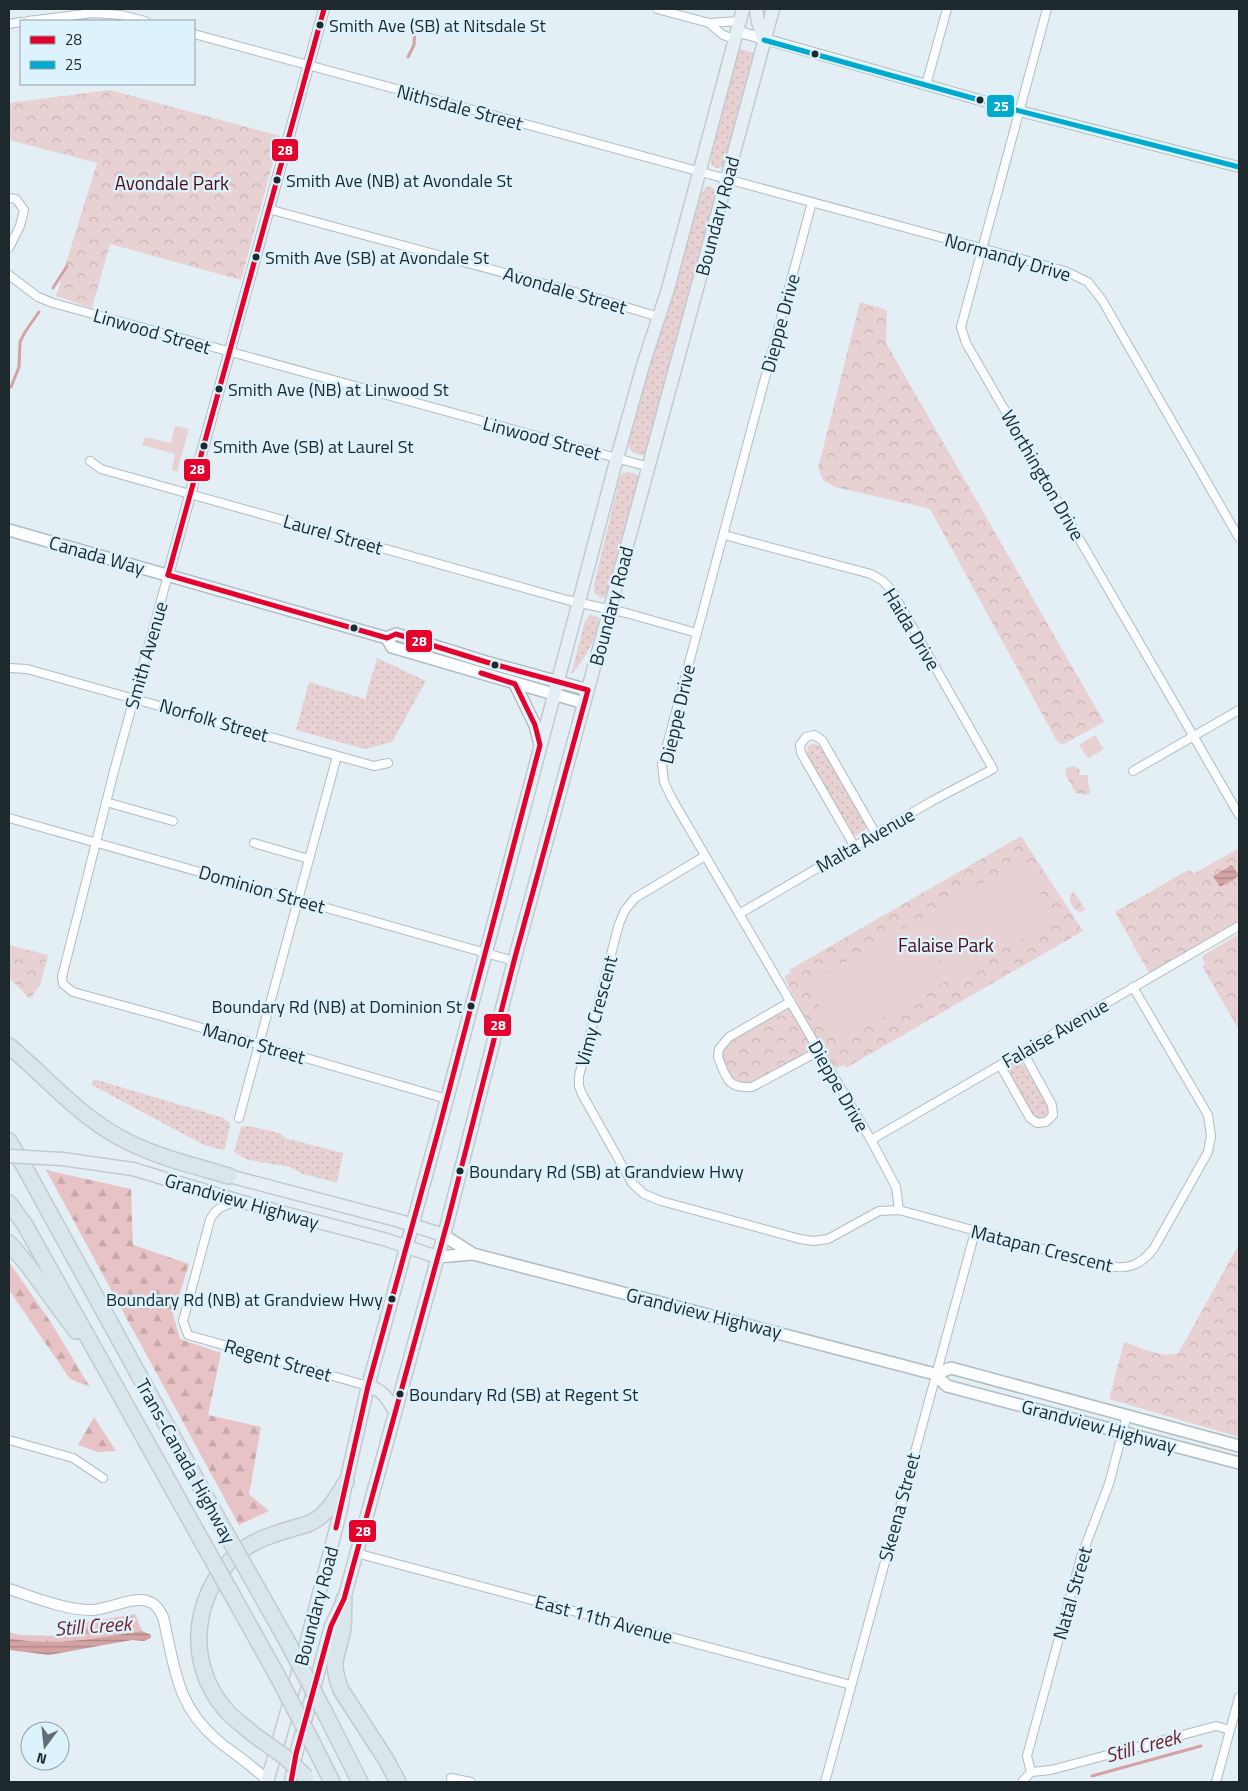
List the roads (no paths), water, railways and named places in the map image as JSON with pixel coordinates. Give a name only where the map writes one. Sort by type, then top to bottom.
[{"type":"highway","points":[[11,1047],[66,1098],[103,1128],[118,1137],[143,1149],[177,1161],[229,1176]]},
{"type":"highway","name":"Trans-Canada Highway","points":[[9,1141],[287,1641],[360,1782]]},
{"type":"highway","name":"Trans-Canada Highway","points":[[9,1203],[25,1225],[103,1362],[278,1677],[332,1782]]},
{"type":"highway","points":[[9,1243],[27,1264],[69,1322],[103,1362]]},
{"type":"highway","points":[[308,1780],[285,1758],[224,1709],[203,1672],[198,1632],[208,1593],[223,1570],[245,1548],[264,1537],[312,1522],[325,1512],[346,1482]]},
{"type":"highway","points":[[344,1599],[343,1628],[334,1656],[334,1670],[341,1690],[385,1758],[398,1782]]},
{"type":"main road","points":[[756,9],[764,40]]},
{"type":"main road","name":"Boundary Road","points":[[291,1782],[296,1754],[330,1626],[344,1599],[395,1412],[514,961],[773,9]]},
{"type":"main road","name":"Boundary Road","points":[[268,1782],[341,1509],[368,1386],[447,1099],[616,458],[700,172],[738,25]]},
{"type":"main road","name":"Canada Way","points":[[9,530],[387,638],[396,634],[486,662],[588,690]]},
{"type":"main road","name":"Canada Way","points":[[387,638],[392,647],[584,703]]},
{"type":"main road","points":[[515,684],[535,725],[540,746]]},
{"type":"main road","name":"Grandview Highway","points":[[9,1156],[62,1159],[134,1170],[437,1257],[472,1254]]},
{"type":"main road","name":"Grandview Highway","points":[[229,1176],[413,1225],[443,1235],[472,1254],[935,1374],[946,1386],[1239,1463]]},
{"type":"main road","name":"Grandview Highway","points":[[935,1374],[951,1368],[1239,1446]]},
{"type":"main road","points":[[368,1386],[378,1389],[388,1398],[395,1412]]},
{"type":"street","name":"Smith Avenue","points":[[63,984],[62,977],[95,842],[324,9]]},
{"type":"street","points":[[657,9],[709,23],[738,25],[764,40],[1019,111],[1239,167]]},
{"type":"street","points":[[926,85],[947,9]]},
{"type":"street","name":"Worthington Drive","points":[[1047,9],[961,326],[966,342],[1239,815]]},
{"type":"street","points":[[36,20],[93,13],[121,15],[141,20]]},
{"type":"street","points":[[709,23],[723,34],[738,25]]},
{"type":"street","name":"Nithsdale Street","points":[[195,34],[726,179]]},
{"type":"street","name":"Normandy Drive","points":[[726,179],[1065,271],[1088,282],[1102,300],[1239,538]]},
{"type":"street","points":[[9,198],[16,199],[24,210],[20,226],[9,248]]},
{"type":"street","name":"Dieppe Drive","points":[[812,202],[662,764],[664,782],[705,856],[871,1140],[896,1187],[900,1210]]},
{"type":"street","name":"Avondale Street","points":[[268,209],[577,292],[659,316]]},
{"type":"street","name":"Linwood Street","points":[[9,274],[38,297],[54,303],[649,467]]},
{"type":"street","name":"Laurel Street","points":[[90,461],[101,469],[696,633]]},
{"type":"street","name":"Haida Drive","points":[[724,535],[871,574],[883,580],[892,591],[993,769]]},
{"type":"street","name":"Norfolk Street","points":[[10,668],[28,669],[374,766],[388,763]]},
{"type":"street","points":[[1133,771],[1239,710]]},
{"type":"street","points":[[855,847],[801,754],[800,744],[806,737],[814,736],[822,740],[876,834]]},
{"type":"street","points":[[239,1118],[337,756]]},
{"type":"street","name":"Malta Avenue","points":[[739,914],[932,801],[993,769]]},
{"type":"street","points":[[106,802],[173,821]]},
{"type":"street","name":"Dominion Street","points":[[9,818],[514,961]]},
{"type":"street","points":[[254,843],[308,859]]},
{"type":"street","name":"Vimy Crescent","points":[[705,856],[635,898],[624,910],[579,1076],[582,1094],[632,1182],[644,1194],[661,1201],[813,1241],[828,1238],[879,1211],[900,1210]]},
{"type":"street","name":"Falaise Avenue","points":[[871,1140],[1239,926]]},
{"type":"street","name":"Manor Street","points":[[63,984],[73,992],[447,1099]]},
{"type":"street","name":"Matapan Crescent","points":[[900,1210],[975,1232],[1112,1267],[1128,1267],[1138,1264],[1147,1257],[1154,1248],[1208,1152],[1211,1136],[1208,1116],[1133,987]]},
{"type":"street","points":[[790,1002],[723,1042],[718,1057],[727,1080],[743,1088],[752,1087],[819,1051]]},
{"type":"street","points":[[1000,1065],[1030,1118],[1037,1123],[1046,1122],[1053,1115],[1052,1105],[1023,1052]]},
{"type":"street","name":"Regent Street","points":[[239,1201],[215,1210],[210,1220],[183,1321],[188,1335],[368,1386]]},
{"type":"street","name":"Skeena Street","points":[[825,1782],[975,1232]]},
{"type":"street","name":"Natal Street","points":[[1031,1772],[1027,1756],[1029,1748],[1081,1556],[1109,1484],[1127,1415]]},
{"type":"street","points":[[9,1440],[73,1458],[103,1478]]},
{"type":"street","name":"East 11th Avenue","points":[[356,1553],[851,1685]]},
{"type":"street","points":[[9,1589],[81,1610],[100,1610],[134,1601],[146,1600],[151,1603],[159,1610],[164,1623],[178,1685],[189,1708],[217,1740],[255,1767],[268,1782]]},
{"type":"street","points":[[1216,1782],[1239,1697]]},
{"type":"street","points":[[1022,1782],[1031,1772],[1051,1770],[1216,1726],[1230,1730]]},
{"type":"street","points":[[451,1778],[471,1782]]},
{"type":"waterway","points":[[408,57],[414,45],[415,29]]},
{"type":"waterway","points":[[53,288],[67,266]]},
{"type":"waterway","points":[[9,387],[11,387],[19,367],[20,342],[39,312]]},
{"type":"waterway","name":"Still Creek","points":[[1092,1776],[1201,1746]]},
{"type":"place","name":"Smith Ave (SB) at Nitsdale St","points":[[320,25]]},
{"type":"place","name":"Smith Ave (NB) at Avondale St","points":[[277,180]]},
{"type":"place","name":"Smith Ave (SB) at Avondale St","points":[[256,257]]},
{"type":"place","name":"Smith Ave (NB) at Linwood St","points":[[219,389]]},
{"type":"place","name":"Smith Ave (SB) at Laurel St","points":[[204,446]]},
{"type":"place","name":"Boundary Rd (NB) at Dominion St","points":[[471,1006]]},
{"type":"place","name":"Boundary Rd (SB) at Grandview Hwy","points":[[460,1171]]},
{"type":"place","name":"Boundary Rd (NB) at Grandview Hwy","points":[[392,1299]]},
{"type":"place","name":"Boundary Rd (SB) at Regent St","points":[[400,1394]]},
{"type":"park label","name":"Avondale Park","points":[[172,183]]},
{"type":"park label","name":"Falaise Park","points":[[946,945]]}]
